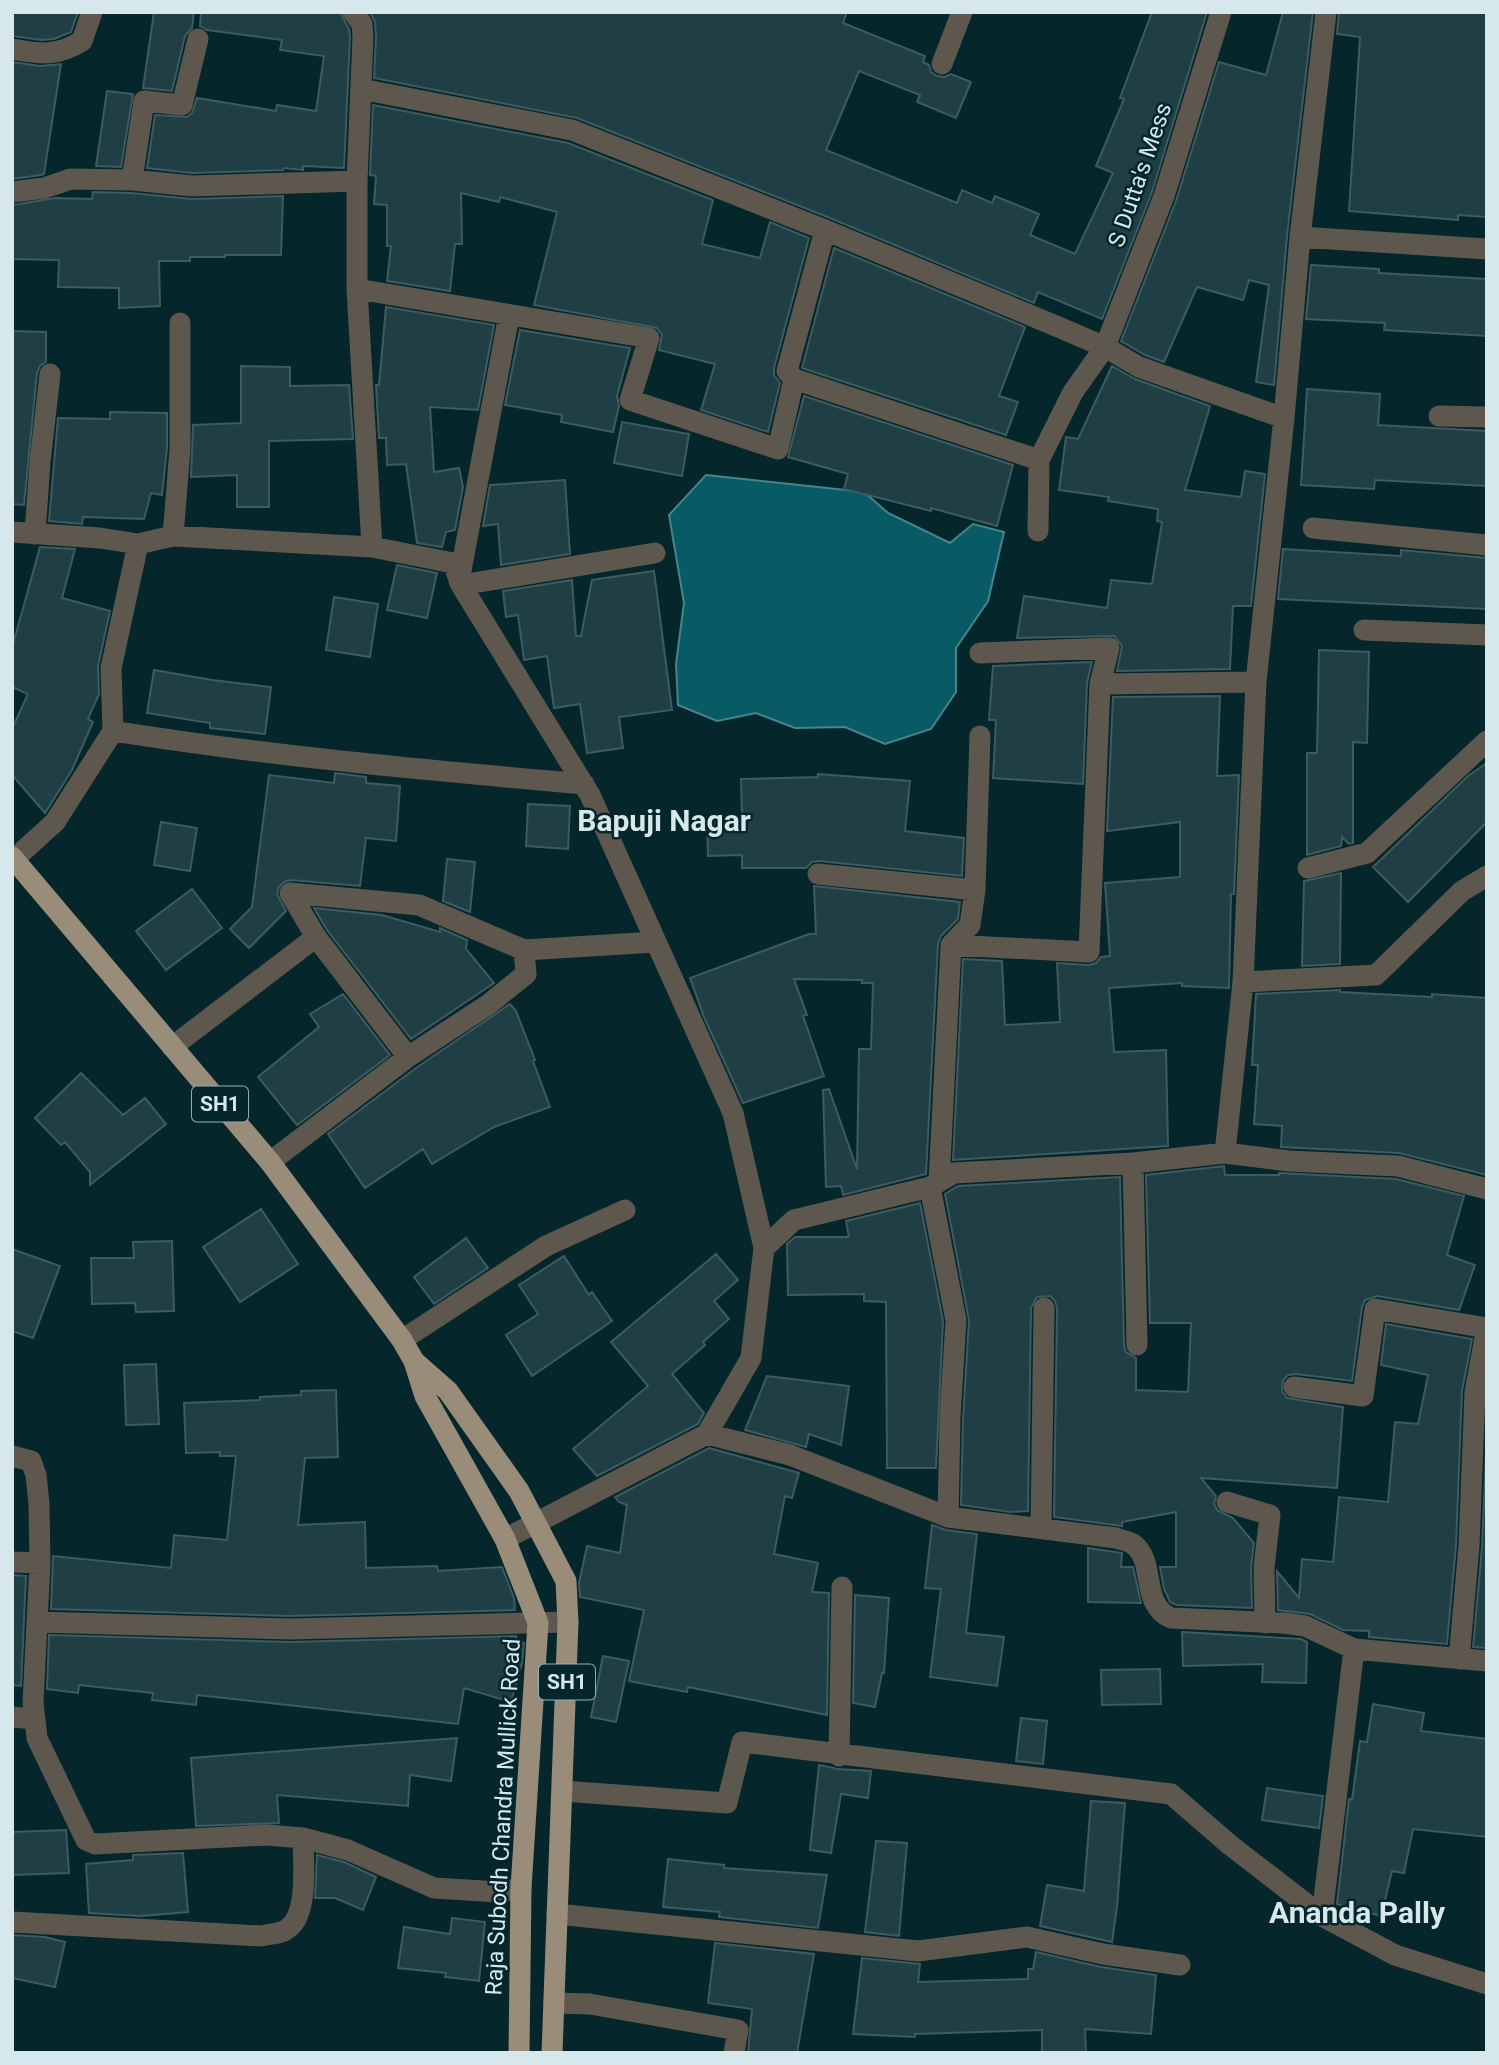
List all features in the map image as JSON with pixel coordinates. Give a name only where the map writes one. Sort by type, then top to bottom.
[{"type":"main road","name":"Raja Subodh Chandra Mullick Road","points":[[13,859],[270,1162],[402,1340],[414,1361],[425,1396],[517,1563],[538,1623],[521,1888],[519,2053]]},
{"type":"main road","name":"Raja Subodh Chandra Mullick Road","points":[[414,1361],[449,1391],[519,1491],[566,1581],[568,1622],[563,1791],[552,2053]]},
{"type":"street","points":[[12,49],[42,54],[66,51],[82,41],[92,12]]},
{"type":"street","points":[[353,12],[362,24],[363,37],[357,181],[357,289],[372,547]]},
{"type":"street","points":[[942,64],[962,12]]},
{"type":"street","points":[[1226,1153],[1243,982],[1256,682],[1300,237],[1326,12]]},
{"type":"street","name":"S Dutta's Mess","points":[[1039,460],[1073,392],[1105,347],[1164,196],[1215,14]]},
{"type":"street","points":[[132,180],[144,101],[183,105],[198,39]]},
{"type":"street","points":[[361,89],[572,130],[825,230],[1105,347],[1139,367],[1284,418]]},
{"type":"street","points":[[12,192],[44,188],[71,178],[192,186],[357,181]]},
{"type":"street","points":[[825,230],[787,371],[794,379],[1039,460],[1038,531]]},
{"type":"street","points":[[1300,237],[1487,249]]},
{"type":"street","points":[[357,289],[649,338],[629,400],[778,449],[794,379]]},
{"type":"street","points":[[460,583],[509,315]]},
{"type":"street","points":[[173,536],[180,449],[180,323]]},
{"type":"street","points":[[35,534],[50,374]]},
{"type":"street","points":[[1439,416],[1487,417]]},
{"type":"street","points":[[1313,528],[1487,545]]},
{"type":"street","points":[[12,532],[100,538],[138,544],[173,536],[372,547],[453,563],[460,583],[584,784],[733,1113],[764,1248],[751,1358],[707,1434],[505,1539]]},
{"type":"street","points":[[13,859],[55,822],[113,731],[111,668],[138,544]]},
{"type":"street","points":[[460,583],[655,553]]},
{"type":"street","points":[[1364,630],[1487,635]]},
{"type":"street","points":[[951,945],[1089,952],[1100,684],[1109,648],[980,653]]},
{"type":"street","points":[[1100,684],[1256,682]]},
{"type":"street","points":[[113,731],[267,753],[584,784]]},
{"type":"street","points":[[948,1517],[956,1320],[934,1185],[951,945],[970,925],[975,890],[980,736]]},
{"type":"street","points":[[1308,867],[1367,853],[1487,741]]},
{"type":"street","points":[[818,874],[975,890]]},
{"type":"street","points":[[1243,982],[1376,975],[1462,891],[1487,876]]},
{"type":"street","points":[[408,1057],[316,937],[290,893],[419,905],[524,950],[656,942]]},
{"type":"street","points":[[172,1048],[316,937]]},
{"type":"street","points":[[270,1162],[408,1057],[489,1004],[526,974],[524,950]]},
{"type":"street","points":[[764,1248],[794,1220],[934,1185],[954,1173],[1133,1163],[1226,1153],[1289,1161],[1398,1166],[1487,1189]]},
{"type":"street","points":[[1133,1163],[1137,1345]]},
{"type":"street","points":[[402,1340],[546,1246],[625,1210]]},
{"type":"street","points":[[1041,1528],[1044,1308]]},
{"type":"street","points":[[1294,1387],[1363,1396],[1375,1309],[1487,1328],[1475,1392],[1469,1546],[1459,1659]]},
{"type":"street","points":[[707,1434],[790,1455],[948,1517],[1116,1538],[1132,1544],[1141,1554],[1154,1606],[1160,1614],[1171,1619],[1305,1626],[1354,1649],[1487,1661]]},
{"type":"street","points":[[12,1456],[31,1461],[36,1475],[40,1563],[37,1622],[23,1718],[37,1738],[86,1840],[95,1844],[267,1835],[303,1838],[348,1850],[434,1888],[500,1892],[521,1888]]},
{"type":"street","points":[[1227,1502],[1270,1515],[1264,1567],[1265,1623]]},
{"type":"street","points":[[12,1562],[40,1563]]},
{"type":"street","points":[[839,1756],[842,1587]]},
{"type":"street","points":[[37,1622],[290,1629],[568,1622]]},
{"type":"street","points":[[1322,1916],[1354,1649]]},
{"type":"street","points":[[563,1791],[727,1803],[742,1742],[839,1756],[1171,1794],[1230,1845],[1322,1916],[1395,1955],[1487,1984]]},
{"type":"street","points":[[12,1922],[262,1936],[285,1931],[297,1918],[302,1901],[303,1838]]},
{"type":"street","points":[[557,1913],[918,1951],[1027,1937],[1103,1954],[1180,1965]]},
{"type":"street","points":[[554,2003],[590,2004],[738,2030],[734,2053]]},
{"type":"water","points":[[706,475],[864,492],[888,513],[950,543],[973,524],[1004,532],[988,601],[956,648],[956,692],[931,729],[885,744],[845,727],[795,728],[756,713],[717,721],[678,705],[676,664],[684,603],[669,515]]},
{"type":"building","points":[[12,12],[78,12],[71,32],[54,39],[41,40],[12,36]]},
{"type":"building","points":[[154,12],[194,12],[192,28],[185,36],[172,91],[143,88]]},
{"type":"building","points":[[201,12],[340,12],[350,37],[344,168],[303,166],[303,170],[284,168],[192,173],[147,168],[155,115],[187,117],[192,113],[197,98],[276,111],[277,105],[316,111],[324,56],[280,50],[282,40],[207,30],[200,26]]},
{"type":"building","points":[[370,12],[847,12],[843,23],[925,56],[923,62],[929,65],[931,72],[937,76],[945,77],[951,74],[971,82],[956,118],[917,102],[920,95],[859,71],[826,150],[957,203],[962,190],[992,203],[995,196],[1039,214],[1030,235],[1075,254],[1113,173],[1096,166],[1124,99],[1120,98],[1152,12],[1207,12],[1152,192],[1102,319],[1038,292],[1034,303],[830,218],[577,118],[374,78],[376,36],[375,22]]},
{"type":"building","points":[[1283,12],[1313,12],[1287,236],[1274,385],[1256,382],[1269,285],[1249,280],[1243,300],[1197,287],[1164,362],[1121,341],[1176,201],[1219,62],[1266,75]]},
{"type":"building","points":[[1339,12],[1487,12],[1487,217],[1458,215],[1458,220],[1349,211],[1360,37],[1337,34]]},
{"type":"building","points":[[12,62],[40,66],[61,64],[44,174],[12,179]]},
{"type":"building","points":[[107,91],[133,94],[121,167],[96,166]]},
{"type":"building","points":[[373,105],[568,143],[713,200],[702,244],[760,258],[770,222],[809,238],[774,368],[774,375],[780,383],[768,432],[701,410],[715,364],[659,350],[662,335],[657,328],[534,305],[557,212],[500,197],[499,202],[461,193],[462,244],[455,244],[450,291],[387,281],[391,246],[387,246],[387,205],[374,204],[376,176],[370,175]]},
{"type":"building","points":[[93,192],[192,199],[283,196],[281,255],[225,255],[190,257],[190,261],[159,261],[160,306],[119,308],[119,288],[58,287],[59,260],[12,259],[12,205],[55,198],[92,199]]},
{"type":"building","points":[[834,248],[1025,327],[999,396],[1018,402],[1006,435],[802,368]]},
{"type":"building","points":[[1311,265],[1379,269],[1379,273],[1487,279],[1487,336],[1384,330],[1385,323],[1306,319]]},
{"type":"building","points":[[386,307],[494,325],[478,410],[430,407],[434,472],[459,468],[463,487],[455,530],[446,532],[442,547],[417,543],[406,464],[387,465],[386,438],[379,438],[376,385],[379,385]]},
{"type":"building","points":[[520,330],[630,348],[617,396],[619,406],[613,432],[561,422],[562,415],[505,405]]},
{"type":"building","points":[[12,331],[46,332],[46,362],[40,366],[37,373],[24,505],[12,504]]},
{"type":"building","points":[[241,366],[290,367],[290,386],[349,385],[353,439],[269,441],[269,507],[237,507],[237,475],[191,477],[193,425],[241,423]]},
{"type":"building","points":[[1112,366],[1135,379],[1210,406],[1185,490],[1241,497],[1245,471],[1265,474],[1251,606],[1233,606],[1230,669],[1117,671],[1122,646],[1114,636],[1017,638],[1024,596],[1107,608],[1111,580],[1152,584],[1162,522],[1157,521],[1158,509],[1108,501],[1109,497],[1059,490],[1066,437],[1078,439]]},
{"type":"building","points":[[1307,389],[1380,394],[1378,425],[1487,431],[1487,486],[1375,480],[1374,489],[1301,485]]},
{"type":"building","points":[[804,396],[1013,465],[997,526],[844,489],[848,474],[788,457]]},
{"type":"building","points":[[110,412],[167,413],[167,448],[162,495],[151,493],[144,519],[83,517],[82,524],[49,521],[58,418],[110,419]]},
{"type":"building","points":[[622,422],[689,434],[682,476],[614,463]]},
{"type":"building","points":[[565,480],[570,554],[501,565],[498,524],[483,526],[490,485]]},
{"type":"building","points":[[40,547],[75,549],[62,598],[110,611],[98,666],[99,694],[88,719],[93,722],[72,770],[45,813],[12,775],[12,729],[28,694],[12,687],[12,648]]},
{"type":"building","points":[[1283,549],[1401,556],[1401,550],[1487,558],[1487,609],[1278,599]]},
{"type":"building","points":[[397,565],[437,573],[427,618],[387,610]]},
{"type":"building","points":[[654,571],[672,710],[619,717],[623,748],[587,753],[580,704],[554,708],[547,656],[524,660],[518,615],[506,617],[503,591],[572,580],[576,636],[581,636],[592,580]]},
{"type":"building","points":[[334,597],[378,604],[370,657],[326,650]]},
{"type":"building","points":[[1319,650],[1369,652],[1367,743],[1353,742],[1353,843],[1349,844],[1342,837],[1341,846],[1307,855],[1307,753],[1317,753]]},
{"type":"building","points":[[1092,662],[1087,683],[1083,784],[993,778],[996,720],[989,720],[993,666]]},
{"type":"building","points":[[154,670],[271,687],[265,734],[210,728],[210,723],[147,713]]},
{"type":"building","points":[[1220,696],[1217,776],[1239,775],[1234,894],[1231,894],[1229,988],[1182,986],[1182,983],[1109,988],[1114,1052],[1166,1050],[1168,1146],[953,1160],[963,959],[1002,961],[1005,1025],[1060,1022],[1057,963],[1089,965],[1096,963],[1101,957],[1110,956],[1105,883],[1180,877],[1180,822],[1107,831],[1113,697]]},
{"type":"building","points":[[1487,763],[1487,822],[1408,902],[1373,867],[1468,776]]},
{"type":"building","points":[[335,773],[366,777],[366,783],[400,786],[396,841],[366,838],[360,886],[291,880],[284,882],[277,894],[286,911],[249,948],[230,929],[252,907],[269,775],[334,783]]},
{"type":"building","points":[[818,774],[910,781],[905,831],[964,838],[962,876],[819,861],[812,862],[806,868],[742,868],[742,855],[708,856],[707,817],[742,816],[741,779],[818,777]]},
{"type":"building","points":[[528,804],[570,806],[568,849],[526,846]]},
{"type":"building","points":[[161,822],[197,828],[190,871],[154,865]]},
{"type":"building","points":[[447,859],[475,862],[470,912],[443,901]]},
{"type":"building","points":[[1341,873],[1340,964],[1302,966],[1304,881]]},
{"type":"building","points":[[814,886],[960,902],[958,919],[941,936],[938,944],[926,1174],[843,1195],[841,1186],[826,1187],[823,1090],[829,1089],[857,1169],[859,1049],[871,1049],[873,983],[862,983],[862,980],[794,979],[807,1015],[803,1016],[824,1076],[743,1103],[704,1017],[690,978],[809,934],[816,934]]},
{"type":"building","points":[[192,889],[222,928],[166,970],[136,931]]},
{"type":"building","points":[[314,908],[382,915],[440,932],[440,928],[467,940],[466,949],[494,983],[411,1039],[327,930]]},
{"type":"building","points":[[1340,990],[1487,998],[1487,1175],[1399,1153],[1281,1147],[1282,1126],[1254,1124],[1258,1065],[1252,1065],[1256,994]]},
{"type":"building","points":[[343,994],[390,1055],[297,1125],[258,1077],[319,1027],[310,1014]]},
{"type":"building","points":[[510,1004],[516,1011],[550,1107],[494,1127],[432,1164],[423,1149],[365,1188],[328,1134],[416,1068]]},
{"type":"building","points":[[81,1073],[123,1115],[145,1098],[166,1124],[90,1185],[90,1172],[65,1142],[61,1145],[35,1118]]},
{"type":"building","points":[[1224,1166],[1225,1175],[1279,1173],[1396,1179],[1464,1196],[1447,1255],[1475,1265],[1459,1310],[1377,1296],[1365,1300],[1352,1381],[1296,1374],[1288,1375],[1283,1380],[1282,1391],[1287,1398],[1343,1407],[1337,1488],[1201,1478],[1216,1496],[1214,1504],[1217,1510],[1233,1518],[1254,1543],[1251,1567],[1252,1608],[1177,1605],[1170,1602],[1164,1589],[1160,1567],[1176,1567],[1176,1512],[1122,1522],[1122,1526],[1054,1517],[1057,1308],[1050,1296],[1037,1297],[1031,1308],[1028,1511],[1010,1512],[961,1505],[969,1320],[945,1194],[958,1186],[1120,1177],[1124,1345],[1126,1352],[1136,1358],[1136,1390],[1188,1392],[1191,1323],[1150,1323],[1146,1175]]},
{"type":"building","points":[[920,1203],[943,1321],[936,1468],[887,1468],[886,1302],[864,1301],[864,1294],[788,1295],[787,1244],[795,1237],[849,1237],[846,1221]]},
{"type":"building","points":[[261,1209],[298,1264],[240,1302],[203,1247]]},
{"type":"building","points":[[466,1238],[488,1268],[434,1304],[414,1277]]},
{"type":"building","points":[[172,1241],[174,1311],[136,1312],[135,1303],[92,1304],[91,1258],[134,1258],[133,1242]]},
{"type":"building","points":[[12,1249],[60,1266],[33,1338],[12,1331]]},
{"type":"building","points":[[716,1254],[738,1280],[714,1301],[729,1319],[672,1374],[704,1413],[698,1424],[597,1476],[573,1449],[648,1386],[611,1342]]},
{"type":"building","points":[[564,1256],[589,1295],[592,1292],[612,1321],[532,1376],[506,1335],[538,1314],[519,1285]]},
{"type":"building","points":[[1386,1324],[1472,1339],[1462,1391],[1456,1545],[1447,1644],[1369,1637],[1369,1631],[1343,1630],[1310,1614],[1278,1610],[1277,1571],[1299,1598],[1302,1559],[1333,1562],[1339,1497],[1388,1502],[1395,1422],[1418,1424],[1428,1375],[1381,1365]]},
{"type":"building","points":[[156,1364],[159,1424],[126,1425],[124,1365]]},
{"type":"building","points":[[767,1376],[849,1386],[841,1445],[809,1434],[806,1447],[745,1430]]},
{"type":"building","points":[[336,1390],[338,1457],[305,1458],[298,1525],[365,1522],[366,1568],[437,1566],[438,1571],[502,1567],[514,1598],[515,1610],[290,1616],[51,1609],[53,1556],[171,1568],[174,1535],[227,1540],[236,1456],[220,1456],[220,1452],[186,1453],[184,1403],[260,1400],[260,1397],[301,1395],[301,1391]]},
{"type":"building","points":[[1487,1428],[1487,1648],[1473,1647],[1482,1547]]},
{"type":"building","points":[[709,1448],[799,1473],[792,1498],[785,1496],[774,1554],[818,1563],[812,1592],[829,1593],[827,1715],[688,1687],[687,1692],[629,1681],[644,1610],[580,1597],[579,1583],[587,1546],[620,1553],[627,1505],[615,1497]]},
{"type":"building","points":[[932,1525],[946,1530],[977,1534],[966,1633],[1004,1637],[997,1686],[930,1677],[941,1589],[925,1588]]},
{"type":"building","points":[[1088,1548],[1122,1553],[1121,1567],[1133,1567],[1141,1603],[1088,1602]]},
{"type":"building","points":[[12,1575],[26,1576],[21,1686],[12,1685]]},
{"type":"building","points":[[855,1595],[889,1598],[884,1673],[875,1707],[853,1703]]},
{"type":"building","points":[[1182,1632],[1301,1639],[1307,1642],[1306,1683],[1262,1682],[1263,1664],[1183,1666]]},
{"type":"building","points":[[49,1635],[290,1642],[516,1636],[517,1641],[524,1643],[522,1663],[511,1702],[464,1688],[458,1724],[197,1695],[196,1705],[152,1700],[153,1693],[79,1685],[78,1693],[47,1689]]},
{"type":"building","points":[[603,1656],[629,1661],[616,1722],[591,1717]]},
{"type":"building","points":[[1160,1669],[1161,1704],[1102,1705],[1101,1670]]},
{"type":"building","points":[[1373,1704],[1424,1713],[1421,1731],[1487,1739],[1487,1837],[1413,1829],[1404,1873],[1392,1871],[1381,1916],[1337,1904],[1349,1799],[1352,1800],[1360,1741],[1367,1742]]},
{"type":"building","points":[[1021,1718],[1047,1721],[1043,1764],[1016,1761]]},
{"type":"building","points":[[457,1738],[451,1781],[410,1775],[408,1806],[277,1795],[279,1823],[196,1826],[191,1758]]},
{"type":"building","points":[[819,1765],[871,1771],[868,1798],[841,1794],[831,1853],[810,1850]]},
{"type":"building","points":[[1267,1788],[1323,1796],[1319,1828],[1262,1820]]},
{"type":"building","points":[[1091,1801],[1125,1803],[1112,1942],[1040,1926],[1047,1885],[1084,1891]]},
{"type":"building","points":[[66,1830],[69,1873],[12,1875],[12,1832]]},
{"type":"building","points":[[876,1841],[907,1843],[899,1936],[865,1932]]},
{"type":"building","points":[[183,1853],[188,1912],[141,1916],[89,1913],[86,1864],[133,1860],[133,1855]]},
{"type":"building","points":[[317,1855],[344,1862],[376,1877],[363,1910],[335,1898],[315,1898]]},
{"type":"building","points":[[668,1859],[724,1865],[724,1868],[827,1875],[818,1928],[719,1917],[720,1912],[663,1907]]},
{"type":"building","points":[[452,1918],[485,1922],[479,1981],[445,1977],[446,1973],[398,1968],[404,1927],[450,1934]]},
{"type":"building","points":[[12,1935],[45,1937],[65,1942],[55,1987],[12,1978]]},
{"type":"building","points":[[715,1943],[814,1954],[797,2053],[748,2053],[752,2009],[708,2003]]},
{"type":"building","points":[[1036,1952],[1101,1967],[1156,1975],[1151,2034],[1085,2029],[1086,2053],[1042,2053],[1042,2030],[915,2034],[915,2037],[853,2034],[862,1958],[920,1964],[918,1982],[1028,1979],[1028,1969],[1033,1969]]},
{"type":"district","name":"Bapuji Nagar","points":[[664,820]]},
{"type":"district","name":"Ananda Pally","points":[[1357,1912]]}]
